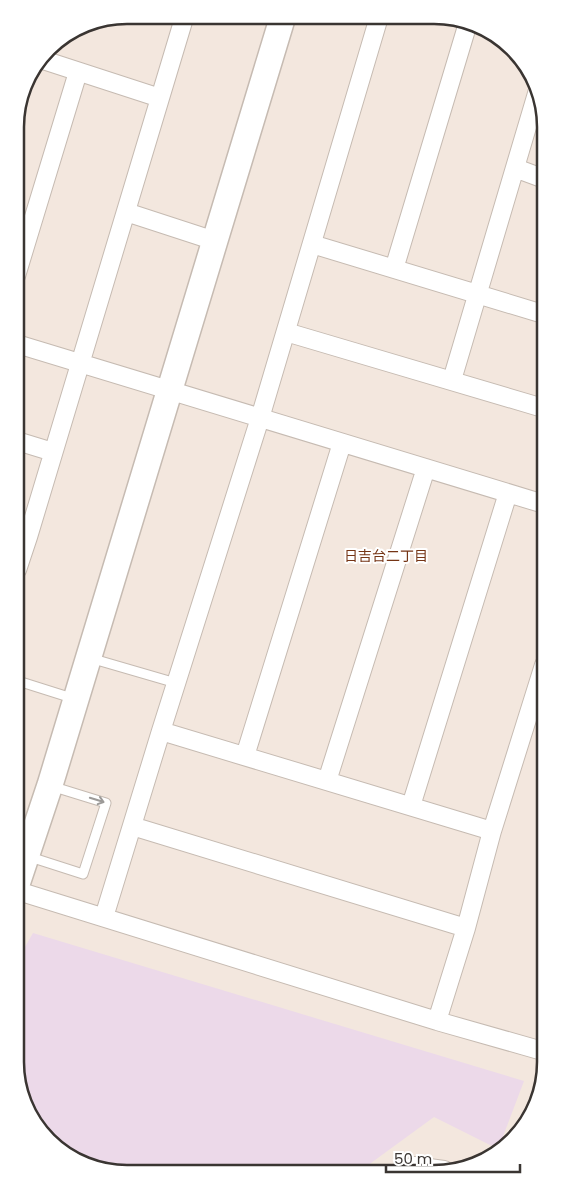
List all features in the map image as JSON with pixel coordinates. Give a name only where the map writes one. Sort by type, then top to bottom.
[{"type":"street","points":[[24,533],[53,452],[81,364],[182,24]]},
{"type":"street","points":[[24,864],[50,786],[282,24]]},
{"type":"street","points":[[104,917],[160,731],[260,418],[377,24]]},
{"type":"street","points":[[394,269],[466,29]]},
{"type":"street","points":[[47,61],[160,98]]},
{"type":"street","points":[[24,250],[78,72]]},
{"type":"street","points":[[452,380],[534,102]]},
{"type":"street","points":[[515,168],[537,176]]},
{"type":"street","points":[[126,212],[215,241]]},
{"type":"street","points":[[312,244],[537,312]]},
{"type":"street","points":[[286,332],[537,406]]},
{"type":"street","points":[[24,346],[537,502]]},
{"type":"street","points":[[24,443],[53,452]]},
{"type":"street","points":[[245,756],[342,443]]},
{"type":"street","points":[[327,781],[426,468]]},
{"type":"street","points":[[410,806],[508,493]]},
{"type":"street","points":[[437,1021],[466,928],[492,831],[537,700]]},
{"type":"street","points":[[160,731],[492,831]]},
{"type":"street","points":[[132,826],[466,928]]},
{"type":"street","points":[[24,893],[437,1021],[537,1049]]},
{"type":"lane","points":[[89,657],[176,683]]},
{"type":"lane","points":[[24,683],[76,700]]},
{"type":"lane","points":[[27,856],[83,874],[106,803],[50,786]]},
{"type":"shaded area","points":[[33,933],[524,1081],[502,1140],[494,1147],[434,1117],[368,1165],[120,1165],[93,1160],[69,1148],[54,1135],[38,1114],[27,1089],[24,1063],[24,949]]},
{"type":"district","name":"日吉台二丁目","points":[[386,556]]}]
